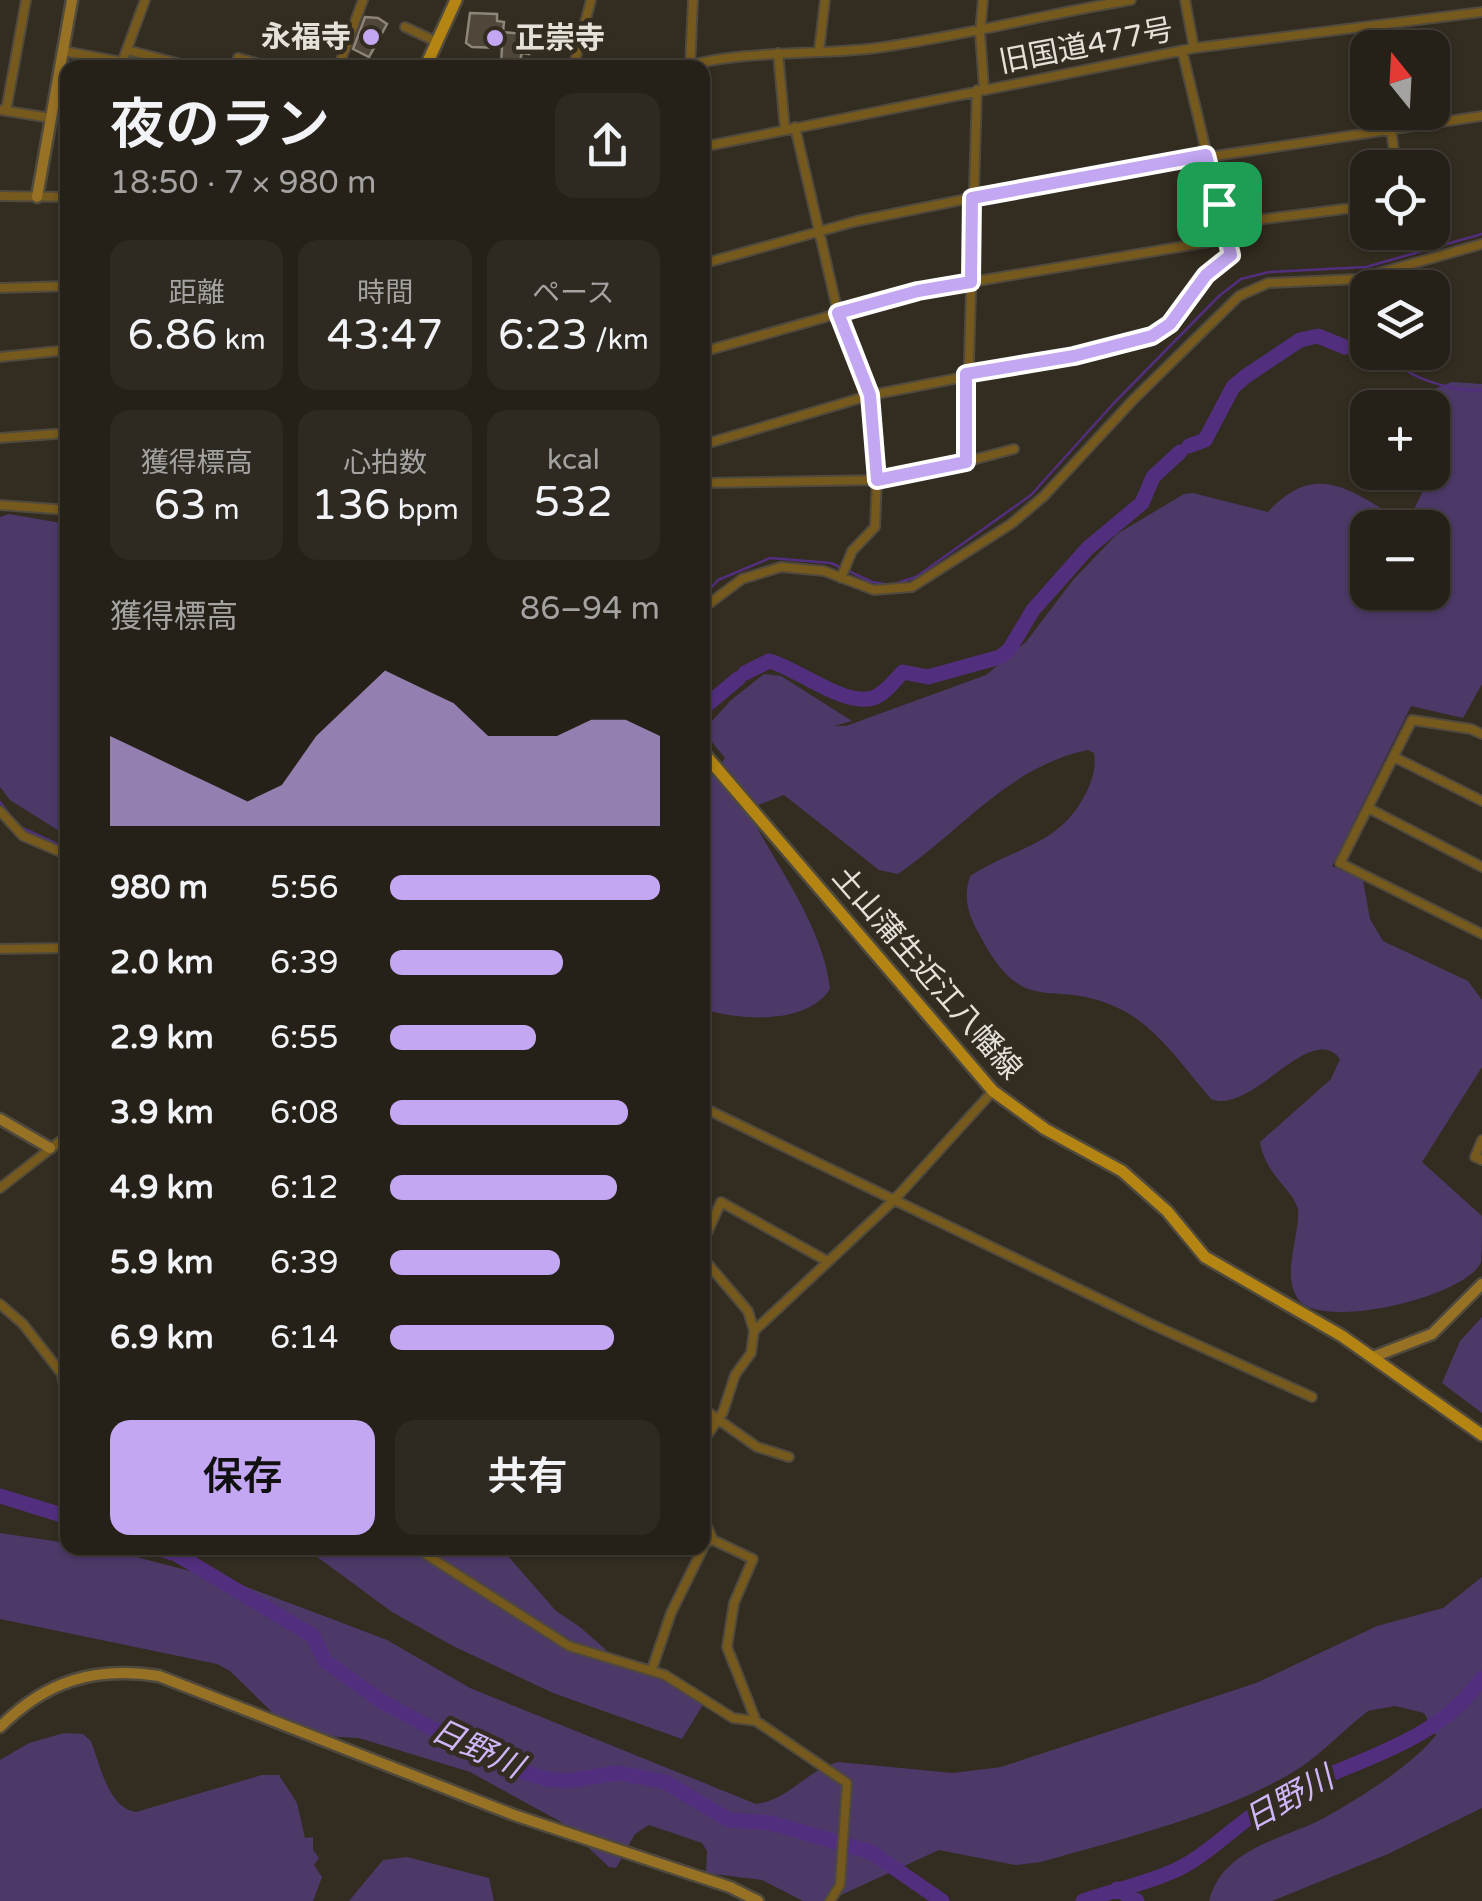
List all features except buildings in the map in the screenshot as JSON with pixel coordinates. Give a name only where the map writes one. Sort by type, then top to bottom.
[{"type":"main road","points":[[429,60],[456,0]]},
{"type":"main road","name":"土山蒲生近江八幡線","points":[[710,761],[993,1091],[1046,1130],[1122,1171],[1167,1211],[1205,1257],[1373,1357],[1482,1435]]},
{"type":"street","points":[[26,0],[3,110],[51,118]]},
{"type":"street","points":[[61,60],[72,0]]},
{"type":"street","points":[[123,60],[145,0]]},
{"type":"street","points":[[341,60],[363,0]]},
{"type":"street","points":[[575,60],[591,0]]},
{"type":"street","points":[[690,60],[693,0]]},
{"type":"street","points":[[819,50],[825,0]]},
{"type":"street","points":[[966,462],[972,198],[983,0]]},
{"type":"street","points":[[710,60],[876,48],[980,33],[1019,20],[1131,0]]},
{"type":"street","points":[[1185,0],[1194,48]]},
{"type":"street","points":[[1480,0],[1482,13]]},
{"type":"street","name":"旧国道477号","points":[[710,145],[1182,50],[1482,13]]},
{"type":"street","points":[[1378,24],[1379,30]]},
{"type":"street","points":[[405,27],[437,42]]},
{"type":"street","points":[[126,50],[166,60]]},
{"type":"street","points":[[710,442],[870,395],[1087,353],[1160,332],[1177,316],[1206,275],[1231,255],[1182,50]]},
{"type":"street","points":[[63,51],[100,60]]},
{"type":"street","points":[[778,53],[785,130]]},
{"type":"street","points":[[37,197],[60,68]]},
{"type":"street","points":[[1450,121],[1482,116]]},
{"type":"street","points":[[795,127],[838,313],[870,395],[877,480],[875,527],[852,550],[842,576]]},
{"type":"street","points":[[710,262],[818,231],[972,198],[1206,155],[1385,130]]},
{"type":"street","points":[[0,196],[60,197]]},
{"type":"street","points":[[1224,224],[1350,208]]},
{"type":"street","points":[[710,350],[918,291],[1227,239]]},
{"type":"street","points":[[710,602],[732,584],[768,569],[803,567],[842,576],[866,589],[903,589],[923,581],[1011,524],[1044,496],[1225,308],[1254,287],[1268,282],[1358,278],[1482,244]]},
{"type":"street","points":[[0,288],[60,286]]},
{"type":"street","points":[[0,357],[60,351]]},
{"type":"street","points":[[0,438],[60,434]]},
{"type":"street","points":[[710,483],[877,480],[1014,449]]},
{"type":"street","points":[[0,505],[60,509]]},
{"type":"street","points":[[1482,734],[1412,720],[1340,862],[1482,934]]},
{"type":"street","points":[[1394,757],[1482,800]]},
{"type":"street","points":[[1368,808],[1482,866]]},
{"type":"street","points":[[0,810],[23,836],[60,852]]},
{"type":"street","points":[[0,949],[60,948]]},
{"type":"street","points":[[754,1331],[894,1200],[993,1091]]},
{"type":"street","points":[[710,1111],[1312,1398]]},
{"type":"street","points":[[0,1119],[50,1148]]},
{"type":"street","points":[[1482,1140],[1475,1157],[1482,1160]]},
{"type":"street","points":[[0,1188],[60,1141]]},
{"type":"street","points":[[710,1226],[721,1202],[828,1261]]},
{"type":"street","points":[[710,1266],[748,1310],[754,1331],[751,1354],[735,1375],[719,1419],[710,1432]]},
{"type":"street","points":[[1373,1357],[1432,1334],[1482,1284]]},
{"type":"street","points":[[0,1304],[24,1324],[60,1371]]},
{"type":"street","points":[[710,1413],[757,1447],[789,1457]]},
{"type":"street","points":[[710,1543],[753,1559],[734,1604],[726,1647],[756,1721]]},
{"type":"street","points":[[427,1555],[568,1646],[652,1670],[684,1684],[733,1718],[756,1721],[847,1783],[840,1880],[830,1901]]},
{"type":"street","points":[[652,1670],[671,1614],[700,1555]]},
{"type":"street","points":[[0,1727],[18,1702],[62,1682],[117,1670],[158,1676],[496,1808],[730,1887],[758,1901]]},
{"type":"shaded area","points":[[1452,382],[1482,384],[1482,684],[1463,718],[1411,706],[1332,866],[1363,880],[1370,919],[1383,941],[1468,981],[1482,1000],[1482,1067],[1422,1162],[1482,1216],[1481,1262],[1470,1275],[1423,1297],[1363,1311],[1312,1308],[1298,1299],[1291,1267],[1298,1209],[1267,1164],[1260,1142],[1331,1079],[1340,1059],[1328,1050],[1313,1051],[1244,1094],[1227,1101],[1211,1099],[1169,1049],[1132,1016],[1094,999],[1025,988],[996,961],[969,913],[970,876],[1037,842],[1064,823],[1091,782],[1095,758],[1088,750],[1060,758],[1010,785],[898,874],[879,870],[784,795],[758,805],[753,813],[756,826],[811,926],[830,989],[819,1001],[788,1014],[752,1017],[710,1011],[710,780],[725,758],[710,740],[710,723],[731,700],[764,674],[781,676],[852,721],[834,726],[846,726],[986,675],[1026,642],[1073,580],[1117,534],[1184,494],[1193,493],[1268,512],[1286,495],[1304,486],[1337,486],[1353,493],[1383,510],[1350,510],[1350,610],[1450,610],[1450,510],[1414,510],[1423,490],[1450,490],[1450,390],[1431,390]]},
{"type":"shaded area","points":[[9,514],[60,523],[60,832],[10,800],[0,787],[0,517]]},
{"type":"shaded area","points":[[1482,1317],[1482,1413],[1442,1383],[1460,1341]]},
{"type":"shaded area","points":[[0,1533],[60,1542],[60,1555],[129,1555],[239,1584],[387,1640],[470,1688],[756,1804],[778,1797],[838,1762],[953,1773],[1001,1767],[1256,1683],[1377,1626],[1443,1608],[1482,1577],[1482,1808],[1388,1854],[1272,1901],[1209,1901],[1216,1883],[1240,1857],[1338,1810],[1384,1781],[1436,1735],[1424,1713],[1395,1706],[1368,1711],[1300,1768],[1261,1789],[1168,1825],[1041,1862],[1015,1865],[939,1850],[828,1901],[803,1901],[762,1880],[706,1873],[707,1851],[702,1843],[649,1825],[635,1834],[616,1868],[609,1867],[561,1822],[470,1772],[359,1738],[323,1736],[283,1723],[230,1671],[217,1664],[0,1619]]},
{"type":"shaded area","points":[[315,1555],[507,1555],[556,1611],[622,1664],[656,1674],[704,1703],[682,1739],[553,1693],[392,1612]]},
{"type":"shaded area","points":[[64,1733],[83,1734],[91,1741],[112,1794],[126,1809],[136,1812],[262,1775],[279,1775],[297,1803],[305,1838],[313,1837],[313,1850],[319,1858],[314,1865],[322,1877],[313,1901],[0,1901],[0,1760],[29,1743]]},
{"type":"shaded area","points":[[407,1857],[489,1878],[494,1901],[349,1901],[383,1860]]},
{"type":"waterway","points":[[710,589],[718,580],[770,558],[831,563],[872,582],[891,585],[916,577],[1031,495],[1113,404],[1219,296],[1241,279],[1269,272],[1366,267],[1482,234]]},
{"type":"waterway","points":[[1189,446],[1205,440],[1233,387],[1300,340],[1318,336],[1345,347]]},
{"type":"waterway","points":[[1406,370],[1431,382],[1482,390]]},
{"type":"waterway","points":[[745,673],[769,661],[835,692],[861,699],[881,694],[903,672],[928,677],[1000,657],[1009,650],[1033,610],[1088,548],[1142,503],[1153,477],[1180,452]]},
{"type":"waterway","points":[[710,702],[739,678]]},
{"type":"waterway","points":[[0,802],[18,826],[60,845]]},
{"type":"waterway","name":"日野川","points":[[0,1496],[60,1515]]},
{"type":"waterway","name":"日野川","points":[[178,1555],[313,1636],[325,1661],[381,1701],[502,1766],[567,1781],[618,1773],[665,1782],[729,1820],[771,1823],[871,1852],[942,1901]]},
{"type":"waterway","name":"日野川","points":[[1083,1901],[1178,1869],[1279,1798],[1415,1736],[1463,1701],[1482,1678]]},
{"type":"waterway","points":[[1117,1889],[1137,1901]]},
{"type":"place","name":"永福寺","points":[[371,37]]},
{"type":"place","name":"正崇寺","points":[[495,38]]},
{"type":"route","points":[[1206,155],[1219,204],[1231,255],[1206,275],[1170,324],[1152,336],[1116,346],[966,374],[966,462],[877,480],[870,395],[838,313],[918,291],[971,282],[972,198],[1206,155]]}]
